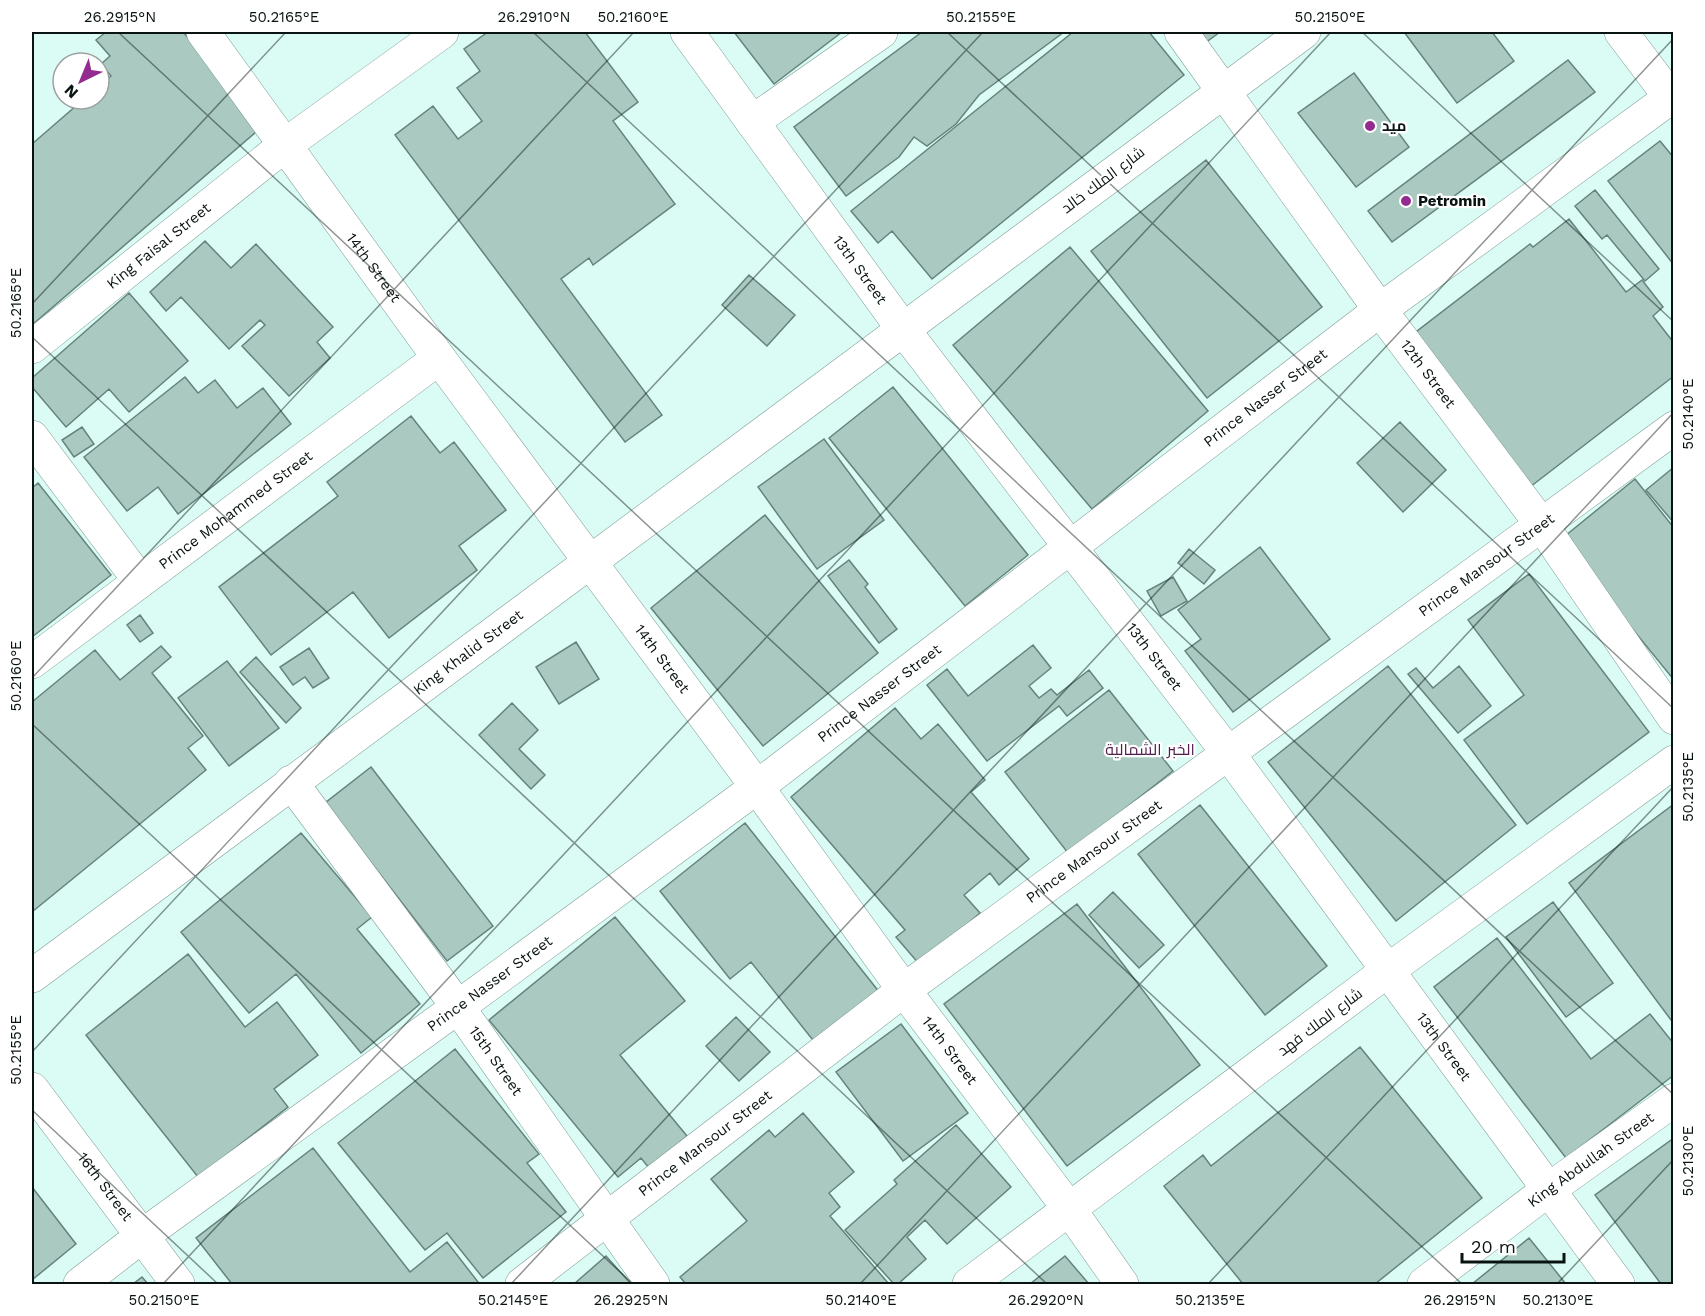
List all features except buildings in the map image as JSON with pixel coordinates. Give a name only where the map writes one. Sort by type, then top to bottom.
[{"type":"street","name":"14th Street","points":[[203,32],[439,358],[590,560],[904,990],[1070,1210],[1122,1284]]},
{"type":"street","name":"King Faisal Street","points":[[32,347],[285,144],[442,32]]},
{"type":"street","name":"13th Street","points":[[687,32],[903,329],[1228,753],[1618,1284]]},
{"type":"street","points":[[752,122],[881,32]]},
{"type":"street","name":"12th Street","points":[[1181,32],[1380,310],[1541,524],[1674,718]]},
{"type":"street","name":"شارع الملك خالد","points":[[903,329],[1304,32]]},
{"type":"street","points":[[1621,32],[1672,98]]},
{"type":"street","name":"Prince Nasser Street","points":[[80,1284],[142,1236],[757,787],[1380,310],[1672,98]]},
{"type":"street","name":"King Khalid Street","points":[[32,976],[903,329]]},
{"type":"street","name":"Prince Mohammed Street","points":[[32,662],[439,358]]},
{"type":"street","name":"Prince Mansour Street","points":[[522,1284],[904,990],[1674,428]]},
{"type":"street","points":[[32,436],[140,581]]},
{"type":"street","name":"شارع الملك فهد","points":[[969,1284],[1387,971],[1674,762]]},
{"type":"street","name":"15th Street","points":[[291,783],[458,1007],[653,1284]]},
{"type":"street","name":"16th Street","points":[[32,1089],[178,1284]]},
{"type":"street","name":"King Abdullah Street","points":[[1424,1284],[1548,1190],[1674,1100]]},
{"type":"place","name":"ميد","points":[[1370,126]]},
{"type":"place","name":"Petromin","points":[[1406,201]]},
{"type":"district","name":"الخبر الشمالية","points":[[1150,749]]}]
